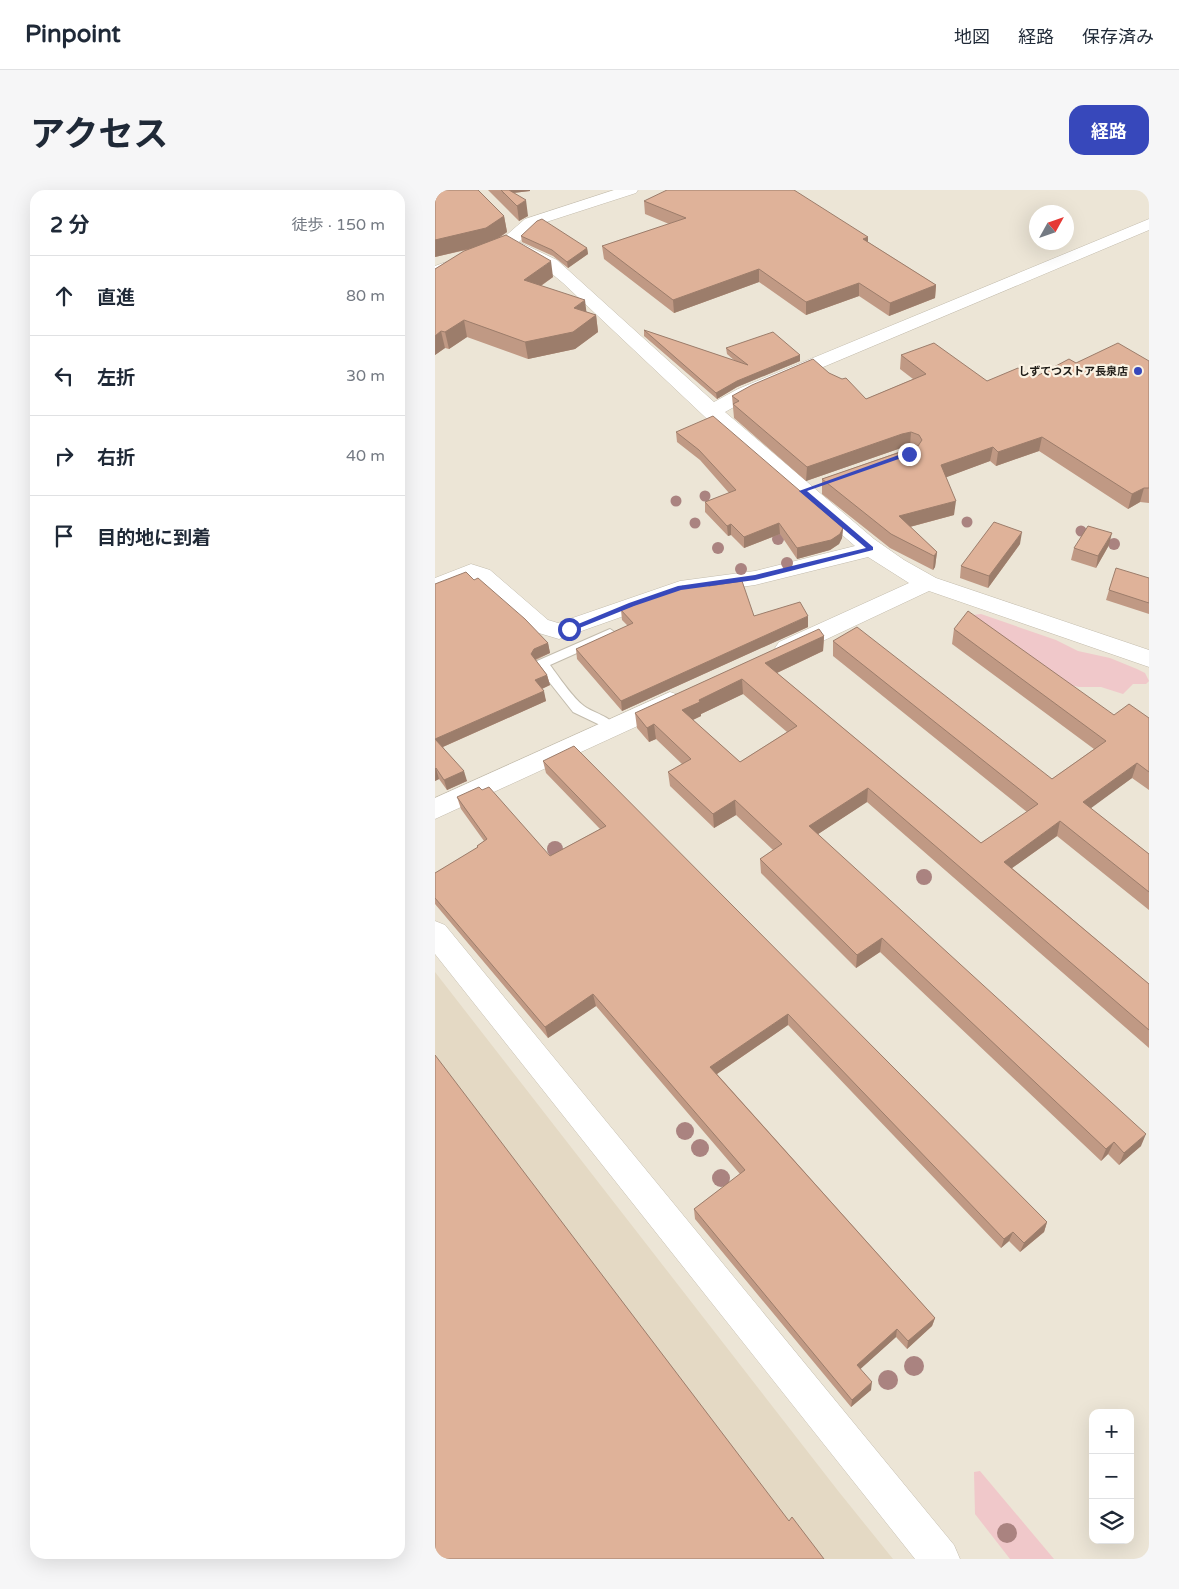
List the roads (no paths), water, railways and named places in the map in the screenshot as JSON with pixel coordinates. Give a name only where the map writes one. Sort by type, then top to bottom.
[{"type":"street","points":[[435,272],[495,250],[531,222],[546,215],[630,190]]},
{"type":"street","points":[[507,221],[514,237],[569,279],[712,413],[811,488],[871,549],[905,573],[1149,659]]},
{"type":"street","points":[[712,413],[725,403],[745,393],[1149,224]]},
{"type":"street","points":[[435,586],[471,571],[482,574],[540,626],[559,631],[680,588],[755,578],[871,549]]},
{"type":"street","points":[[769,656],[929,583]]},
{"type":"street","points":[[435,809],[689,692]]},
{"type":"street","points":[[435,934],[940,1559]]},
{"type":"lane","points":[[610,633],[542,664],[579,709],[603,721],[610,728]]},
{"type":"place","name":"しずてつストア長泉店","points":[[1138,371]]}]
